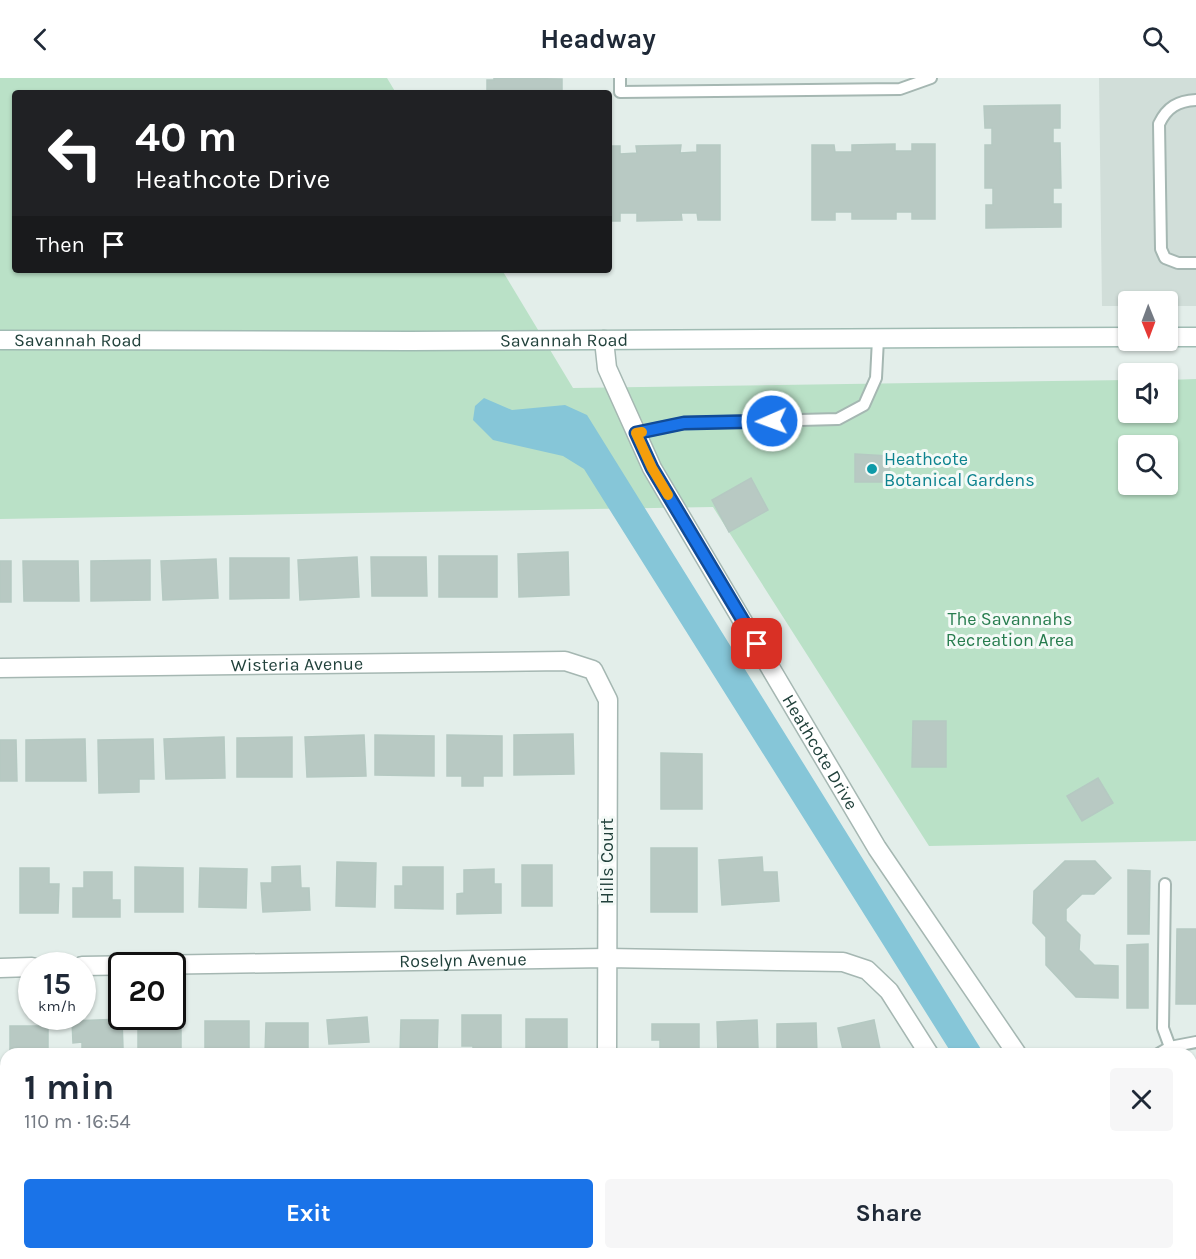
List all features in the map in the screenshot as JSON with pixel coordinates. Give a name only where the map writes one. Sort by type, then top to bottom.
[{"type":"street","name":"Savannah Road","points":[[0,340],[1118,337]]},
{"type":"street","points":[[1178,337],[1196,337]]},
{"type":"street","name":"Heathcote Drive","points":[[604,340],[608,368],[652,468],[877,848],[1013,1048]]},
{"type":"street","name":"Wisteria Avenue","points":[[0,668],[565,661],[593,670]]},
{"type":"street","name":"Hills Court","points":[[593,670],[608,700],[607,1048]]},
{"type":"street","name":"Roselyn Avenue","points":[[96,966],[607,958],[843,962],[867,970],[889,992],[925,1048]]},
{"type":"street","points":[[0,968],[18,967]]},
{"type":"lane","points":[[620,78],[620,92],[900,89],[931,78]]},
{"type":"lane","points":[[780,78],[780,90]]},
{"type":"lane","points":[[1196,100],[1182,100],[1165,112],[1159,124],[1161,249],[1165,258],[1178,264],[1196,262]]},
{"type":"lane","points":[[636,433],[684,423],[838,419],[864,405],[876,378],[878,339]]},
{"type":"lane","points":[[1165,884],[1163,1028],[1170,1047],[1196,1042]]},
{"type":"shaded area","points":[[1099,78],[1196,78],[1196,306],[1178,306],[1178,291],[1118,291],[1118,306],[1102,306]]},
{"type":"green space","name":"The Savannahs Recreation Area","points":[[0,78],[387,78],[394,90],[12,90],[12,273],[504,273],[573,388],[1118,380],[1118,423],[1178,423],[1178,380],[1196,379],[1196,841],[929,846],[713,507],[0,519]]},
{"type":"water","points":[[484,398],[512,410],[565,405],[587,415],[980,1048],[948,1048],[584,469],[563,456],[493,440],[473,420],[475,406]]},
{"type":"building","points":[[494,78],[562,79],[562,90],[487,90],[487,80],[494,80]]},
{"type":"building","points":[[1060,105],[1060,128],[1053,128],[1053,143],[1060,143],[1061,188],[1053,188],[1053,204],[1061,204],[1061,227],[986,228],[986,205],[993,205],[993,188],[985,188],[985,145],[992,145],[992,128],[985,128],[984,106]]},
{"type":"building","points":[[895,144],[895,151],[912,151],[912,144],[935,144],[935,219],[912,219],[912,212],[896,212],[896,219],[852,219],[852,212],[835,212],[835,220],[812,220],[812,145],[834,145],[835,152],[852,152],[852,145]]},
{"type":"building","points":[[681,145],[680,153],[697,152],[697,145],[720,145],[720,220],[698,220],[697,213],[681,213],[682,220],[637,221],[637,213],[620,213],[620,221],[612,221],[612,146],[620,146],[620,154],[637,153],[636,146]]},
{"type":"building","name":"Heathcote Botanical Gardens","points":[[855,454],[889,456],[890,482],[855,482]]},
{"type":"building","points":[[751,478],[768,510],[729,532],[712,500]]},
{"type":"building","points":[[568,552],[569,595],[519,597],[518,554]]},
{"type":"building","points":[[439,556],[497,556],[497,597],[439,597]]},
{"type":"building","points":[[357,557],[359,597],[300,600],[298,560]]},
{"type":"building","points":[[371,557],[426,557],[427,596],[372,596]]},
{"type":"building","points":[[230,558],[289,558],[289,598],[230,599]]},
{"type":"building","points":[[216,559],[218,598],[163,600],[161,561]]},
{"type":"building","points":[[150,560],[150,600],[91,601],[91,561]]},
{"type":"building","points":[[0,561],[11,561],[11,602],[0,602]]},
{"type":"building","points":[[23,561],[78,561],[79,601],[24,601]]},
{"type":"building","points":[[913,721],[946,721],[946,767],[912,767]]},
{"type":"building","points":[[573,734],[574,774],[514,775],[514,735]]},
{"type":"building","points":[[364,735],[366,776],[307,777],[305,737]]},
{"type":"building","points":[[375,735],[434,736],[434,776],[375,775]]},
{"type":"building","points":[[447,735],[502,736],[502,776],[483,776],[483,786],[462,786],[462,776],[447,776]]},
{"type":"building","points":[[224,737],[225,778],[166,779],[164,739]]},
{"type":"building","points":[[292,737],[292,777],[237,777],[237,738]]},
{"type":"building","points":[[85,739],[86,781],[26,781],[26,740]]},
{"type":"building","points":[[153,739],[154,779],[139,779],[139,792],[99,793],[98,740]]},
{"type":"building","points":[[0,740],[16,740],[17,781],[0,781]]},
{"type":"building","points":[[661,753],[702,754],[702,809],[661,809]]},
{"type":"building","points":[[1098,778],[1113,803],[1082,821],[1067,796]]},
{"type":"building","points":[[651,848],[697,848],[697,912],[651,912]]},
{"type":"building","points":[[762,857],[763,872],[777,872],[779,901],[722,905],[719,860]]},
{"type":"building","points":[[1065,861],[1095,861],[1111,878],[1094,894],[1082,894],[1066,909],[1066,921],[1080,935],[1079,950],[1094,965],[1118,966],[1118,998],[1076,997],[1046,965],[1046,937],[1033,923],[1034,891]]},
{"type":"building","points":[[337,862],[376,863],[375,907],[336,906]]},
{"type":"building","points":[[522,865],[552,865],[552,906],[522,906]]},
{"type":"building","points":[[300,866],[301,888],[309,888],[310,910],[263,912],[261,883],[272,883],[272,867]]},
{"type":"building","points":[[135,867],[183,868],[183,912],[135,912]]},
{"type":"building","points":[[403,867],[443,867],[443,909],[395,908],[395,886],[403,886]]},
{"type":"building","points":[[20,868],[49,868],[49,884],[59,884],[58,913],[20,913]]},
{"type":"building","points":[[200,868],[247,869],[246,908],[199,907]]},
{"type":"building","points":[[494,869],[494,884],[501,884],[501,913],[457,914],[457,894],[464,893],[464,870]]},
{"type":"building","points":[[1128,870],[1150,871],[1149,934],[1128,934]]},
{"type":"building","points":[[84,872],[112,872],[112,900],[120,900],[120,917],[73,917],[73,888],[84,888]]},
{"type":"building","points":[[1177,929],[1196,929],[1196,1004],[1176,1004]]},
{"type":"building","points":[[1148,944],[1148,1008],[1127,1008],[1127,945]]},
{"type":"building","points":[[462,1015],[501,1015],[501,1048],[462,1046]]},
{"type":"building","points":[[367,1017],[369,1042],[329,1044],[327,1020]]},
{"type":"building","points":[[526,1019],[567,1019],[567,1048],[526,1048]]},
{"type":"building","points":[[96,1020],[108,1020],[108,1030],[122,1030],[123,1048],[82,1048],[82,1042],[73,1043],[72,1030],[96,1030]]},
{"type":"building","points":[[401,1020],[438,1020],[437,1048],[400,1048]]},
{"type":"building","points":[[757,1020],[758,1048],[718,1048],[717,1022]]},
{"type":"building","points":[[874,1020],[880,1048],[843,1048],[838,1028]]},
{"type":"building","points":[[205,1021],[249,1021],[249,1048],[205,1048]]},
{"type":"building","points":[[266,1023],[308,1023],[308,1048],[265,1048]]},
{"type":"building","points":[[816,1023],[817,1048],[777,1048],[777,1024]]},
{"type":"building","points":[[652,1024],[699,1024],[699,1048],[660,1048],[660,1040],[652,1040]]},
{"type":"building","points":[[10,1026],[18,1026],[18,1030],[48,1030],[48,1048],[10,1048]]},
{"type":"building","points":[[138,1030],[181,1030],[181,1048],[138,1048]]},
{"type":"slow traffic","points":[[642,432],[636,433],[652,468],[668,495]]},
{"type":"place","name":"Heathcote Botanical Gardens","points":[[872,469]]},
{"type":"route","points":[[757,644],[652,468],[636,433],[684,423],[772,421]]}]
